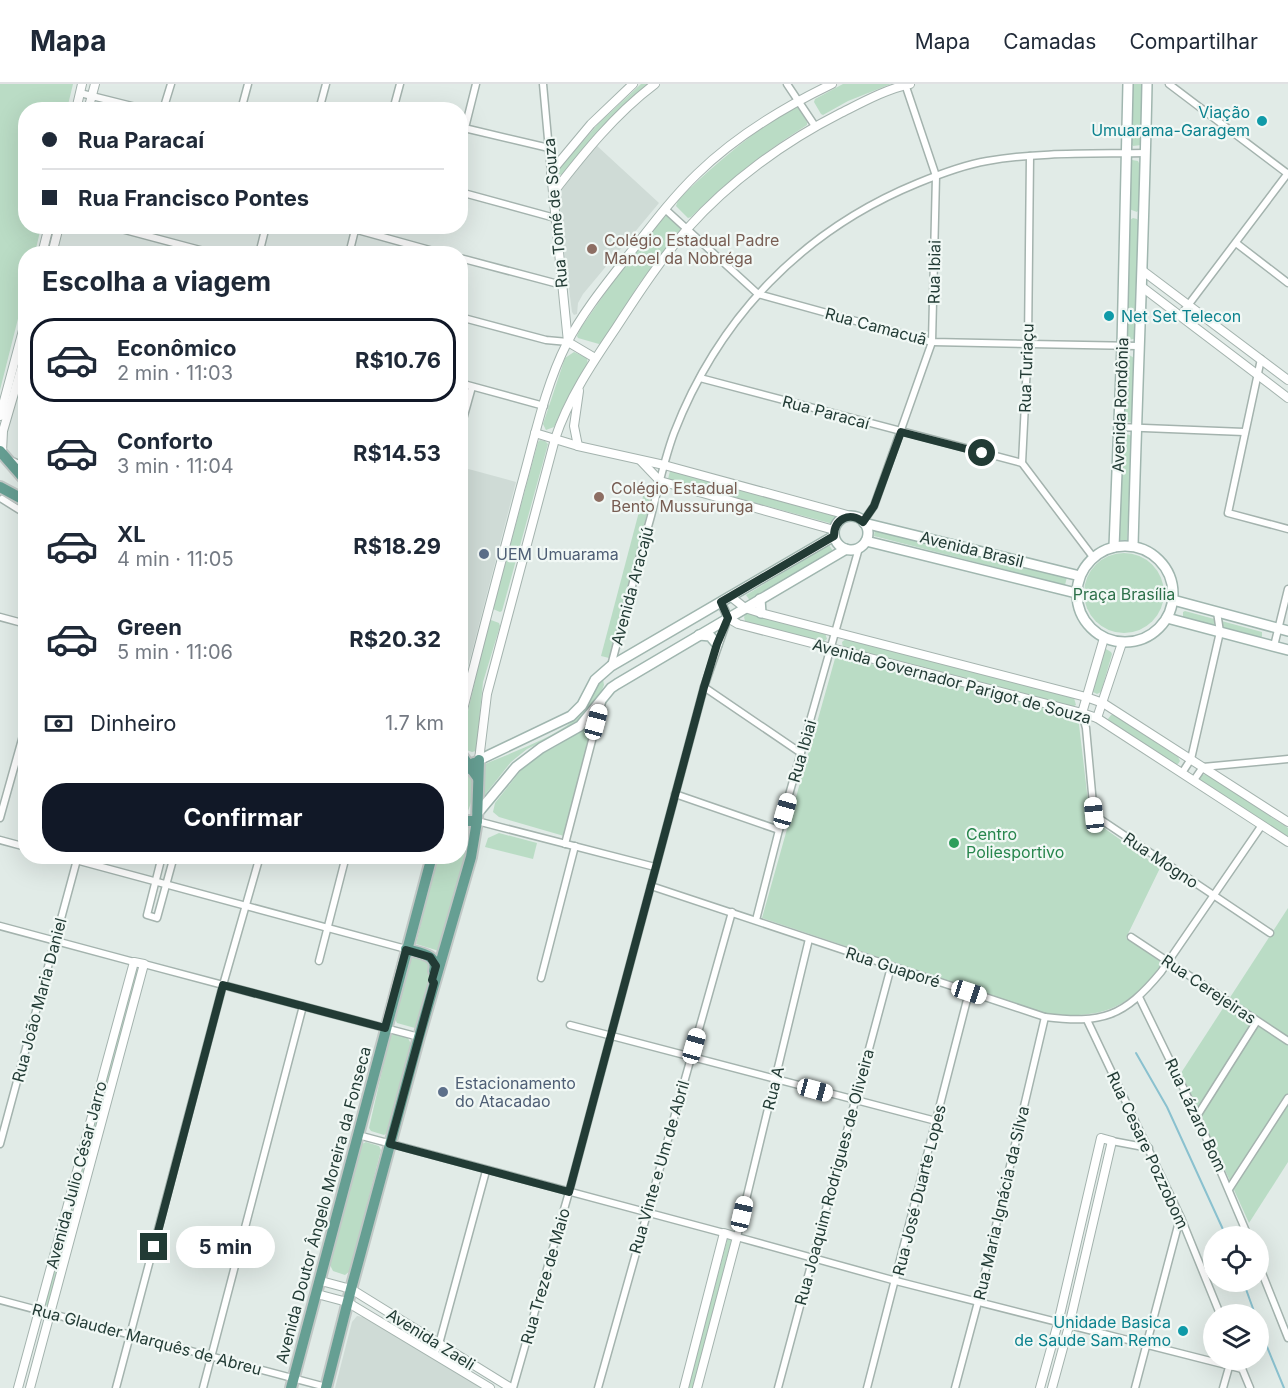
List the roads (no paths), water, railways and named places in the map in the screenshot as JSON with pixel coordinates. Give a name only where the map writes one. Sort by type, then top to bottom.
[{"type":"main road","name":"Avenida Rondônia","points":[[1114,547],[1122,346],[1128,84]]},
{"type":"main road","name":"Avenida Rondônia","points":[[1133,546],[1138,346],[1145,213],[1147,84]]},
{"type":"main road","points":[[1126,213],[1145,213]]},
{"type":"main road","points":[[6,458],[18,472]]},
{"type":"main road","points":[[6,458],[11,477],[1,487],[18,497]]},
{"type":"main road","points":[[468,819],[477,817],[516,767],[541,748],[573,732],[602,702],[611,688],[846,549],[862,544],[867,535],[864,522],[851,516],[837,523],[834,533],[837,542],[846,549]]},
{"type":"main road","name":"Avenida Brasil","points":[[864,522],[1080,576]]},
{"type":"main road","points":[[468,768],[571,716],[582,705],[595,680],[611,666],[834,533]]},
{"type":"main road","name":"Avenida Brasil","points":[[862,544],[1076,593]]},
{"type":"main road","points":[[1133,546],[1155,556],[1164,565],[1171,582],[1173,600],[1167,618],[1153,634],[1143,639],[1122,643],[1104,638],[1092,630],[1083,619],[1076,593],[1080,576],[1093,557],[1114,547],[1133,546]]},
{"type":"main road","points":[[760,599],[761,613]]},
{"type":"main road","points":[[1173,600],[1288,631]]},
{"type":"main road","points":[[1167,618],[1288,650]]},
{"type":"main road","points":[[699,635],[710,636],[717,644]]},
{"type":"main road","points":[[326,1387],[419,1036],[471,856],[477,817],[478,778],[475,763],[468,758]]},
{"type":"main road","name":"Avenida Doutor Ângelo Moreira da Fonseca","points":[[293,1383],[430,864]]},
{"type":"main road","points":[[406,950],[432,958],[436,966],[432,980],[434,983]]},
{"type":"street","points":[[78,102],[82,84]]},
{"type":"street","points":[[90,102],[95,84]]},
{"type":"street","points":[[165,102],[171,84]]},
{"type":"street","points":[[243,102],[248,84]]},
{"type":"street","points":[[321,102],[326,84]]},
{"type":"street","points":[[395,102],[400,84]]},
{"type":"street","points":[[468,110],[476,84]]},
{"type":"street","name":"Rua Tomé de Souza","points":[[543,84],[568,342]]},
{"type":"street","points":[[551,172],[591,124],[633,84]]},
{"type":"street","points":[[553,192],[612,122],[655,84]]},
{"type":"street","points":[[787,84],[815,126]]},
{"type":"street","points":[[468,689],[535,433],[568,342],[610,278],[665,208],[695,176],[736,140],[799,100],[832,84]]},
{"type":"street","points":[[475,763],[487,694],[555,439],[566,411],[596,358],[641,289],[688,229],[715,201],[758,165],[815,126],[907,84]]},
{"type":"street","name":"Rua Ibiai","points":[[864,522],[874,506],[932,342],[936,176],[907,84]]},
{"type":"street","points":[[1169,84],[1288,174],[1180,316]]},
{"type":"street","points":[[80,93],[115,102]]},
{"type":"street","points":[[468,128],[549,148]]},
{"type":"street","name":"Avenida Aracajú","points":[[611,666],[674,434],[700,378],[730,329],[758,294],[806,249],[846,219],[886,196],[936,176],[987,161],[1030,156],[1146,153]]},
{"type":"street","name":"Rua Turiaçu","points":[[1022,464],[1028,344],[1030,156]]},
{"type":"street","points":[[468,194],[555,218]]},
{"type":"street","name":"Rua Camacuã","points":[[665,208],[758,294],[932,342],[1138,346]]},
{"type":"street","points":[[140,234],[185,246]]},
{"type":"street","points":[[371,234],[415,246]]},
{"type":"street","points":[[1236,243],[1288,283]]},
{"type":"street","points":[[468,260],[562,285]]},
{"type":"street","points":[[1143,271],[1288,380]]},
{"type":"street","points":[[1142,287],[1288,398]]},
{"type":"street","points":[[468,319],[546,340],[568,342],[596,358]]},
{"type":"street","points":[[0,416],[18,349]]},
{"type":"street","points":[[1261,359],[1228,513],[1288,529]]},
{"type":"street","name":"Rua Paracaí","points":[[700,378],[1022,464]]},
{"type":"street","points":[[6,458],[3,431],[18,379]]},
{"type":"street","points":[[468,386],[544,406]]},
{"type":"street","points":[[468,401],[472,387]]},
{"type":"street","points":[[578,446],[574,426],[580,387]]},
{"type":"street","points":[[1119,427],[1244,432]]},
{"type":"street","points":[[535,433],[578,446],[664,465],[851,516]]},
{"type":"street","points":[[641,461],[660,481],[834,533]]},
{"type":"street","points":[[1022,464],[1093,557]]},
{"type":"street","points":[[0,507],[1,487]]},
{"type":"street","points":[[2,499],[18,509]]},
{"type":"street","name":"Rua Ibiai","points":[[756,920],[779,830],[862,544]]},
{"type":"street","points":[[1274,646],[1288,589]]},
{"type":"street","points":[[730,596],[745,608]]},
{"type":"street","points":[[721,602],[728,618]]},
{"type":"street","name":"Avenida Governador Parigot de Souza","points":[[745,608],[1103,703],[1288,822]]},
{"type":"street","points":[[1182,773],[1191,759],[1220,632],[1216,612]]},
{"type":"street","points":[[0,617],[18,622]]},
{"type":"street","name":"Avenida Governador Parigot de Souza","points":[[728,618],[738,624],[831,649],[1082,712],[1097,718],[1288,842]]},
{"type":"street","name":"Rua Treze de Maio","points":[[512,1388],[569,1192],[704,687],[717,644],[728,618]]},
{"type":"street","points":[[1082,712],[1104,638]]},
{"type":"street","points":[[1086,728],[1097,718],[1122,643]]},
{"type":"street","points":[[704,687],[801,753]]},
{"type":"street","points":[[565,844],[602,702]]},
{"type":"street","name":"Rua Mogno","points":[[1082,712],[1086,728],[1094,815],[1270,933]]},
{"type":"street","points":[[0,818],[18,754]]},
{"type":"street","points":[[1194,780],[1203,767],[1288,759]]},
{"type":"street","points":[[675,794],[779,830]]},
{"type":"street","points":[[477,817],[565,844],[656,867]]},
{"type":"street","name":"Rua Guaporé","points":[[651,886],[1045,1017],[1087,1020],[1111,1014],[1130,1005],[1139,997],[1161,972],[1262,825]]},
{"type":"street","points":[[0,840],[18,845]]},
{"type":"street","points":[[541,978],[575,846]]},
{"type":"street","name":"Rua João Maria Daniel","points":[[0,1144],[77,864]]},
{"type":"street","points":[[95,864],[406,950]]},
{"type":"street","points":[[160,864],[147,915],[158,918],[172,864]]},
{"type":"street","points":[[116,1388],[223,985],[258,864]]},
{"type":"street","points":[[319,961],[344,864]]},
{"type":"street","name":"Rua Vinte e Um de Abril","points":[[598,1388],[732,912]]},
{"type":"street","points":[[0,926],[419,1036]]},
{"type":"street","name":"Rua Cerejeiras","points":[[1131,937],[1288,1041]]},
{"type":"street","name":"Rua A","points":[[737,1237],[809,939]]},
{"type":"street","name":"Avenida Julio César Jarro","points":[[18,1388],[134,962]]},
{"type":"street","name":"Avenida Julio César Jarro","points":[[30,1388],[144,964]]},
{"type":"street","name":"Rua Joaquim Rodrigues de Oliveira","points":[[778,1388],[891,967]]},
{"type":"street","name":"Rua José Duarte Lopes","points":[[867,1388],[969,992]]},
{"type":"street","name":"Rua Lázaro Bom","points":[[1139,997],[1197,1116],[1244,1226]]},
{"type":"street","points":[[203,1388],[303,1006]]},
{"type":"street","name":"Rua Maria Ignácia da Silva","points":[[955,1388],[978,1302],[1045,1017]]},
{"type":"street","name":"Rua Cesare Pozzobom","points":[[1087,1020],[1149,1148],[1216,1304]]},
{"type":"street","points":[[1197,1116],[1257,1021]]},
{"type":"street","points":[[570,1024],[936,1121]]},
{"type":"street","points":[[1229,1189],[1288,1098]]},
{"type":"street","points":[[358,1135],[896,1281],[1203,1360]]},
{"type":"street","points":[[1040,1388],[1058,1323],[1101,1138],[1149,1148]]},
{"type":"street","points":[[1052,1388],[1069,1326],[1112,1141]]},
{"type":"street","points":[[434,1354],[439,1344],[486,1171]]},
{"type":"street","points":[[1135,1388],[1180,1218]]},
{"type":"street","points":[[684,1388],[724,1233]]},
{"type":"street","points":[[697,1388],[737,1237]]},
{"type":"street","name":"Avenida Zaeli","points":[[321,1281],[351,1288],[512,1388]]},
{"type":"street","points":[[1269,1290],[1288,1338]]},
{"type":"street","name":"Avenida Zaeli","points":[[318,1294],[347,1302],[490,1388]]},
{"type":"street","name":"Rua Glauder Marquês de Abreu","points":[[0,1300],[212,1355],[293,1383],[326,1387]]},
{"type":"street","points":[[1223,1388],[1228,1370]]},
{"type":"street","points":[[1242,1370],[1250,1388]]},
{"type":"waterway","points":[[1136,1053],[1167,1107],[1221,1226]]},
{"type":"waterway","points":[[1247,1292],[1251,1304]]},
{"type":"waterway","points":[[1269,1352],[1284,1388]]},
{"type":"place","name":"Viação Umuarama-Garagem","points":[[1262,121]]},
{"type":"place","name":"Colégio Estadual Padre Manoel da Nobréga","points":[[592,249]]},
{"type":"place","name":"Net Set Telecon","points":[[1109,316]]},
{"type":"place","name":"Colégio Estadual Bento Mussurunga","points":[[599,497]]},
{"type":"place","name":"UEM Umuarama","points":[[484,554]]},
{"type":"place","name":"Centro Poliesportivo","points":[[954,843]]},
{"type":"place","name":"Estacionamento do Atacadao","points":[[443,1092]]},
{"type":"place","name":"Unidade Basica de Saude Sam Remo","points":[[1183,1331]]},
{"type":"park label","name":"Praça Brasília","points":[[1124,594]]}]
